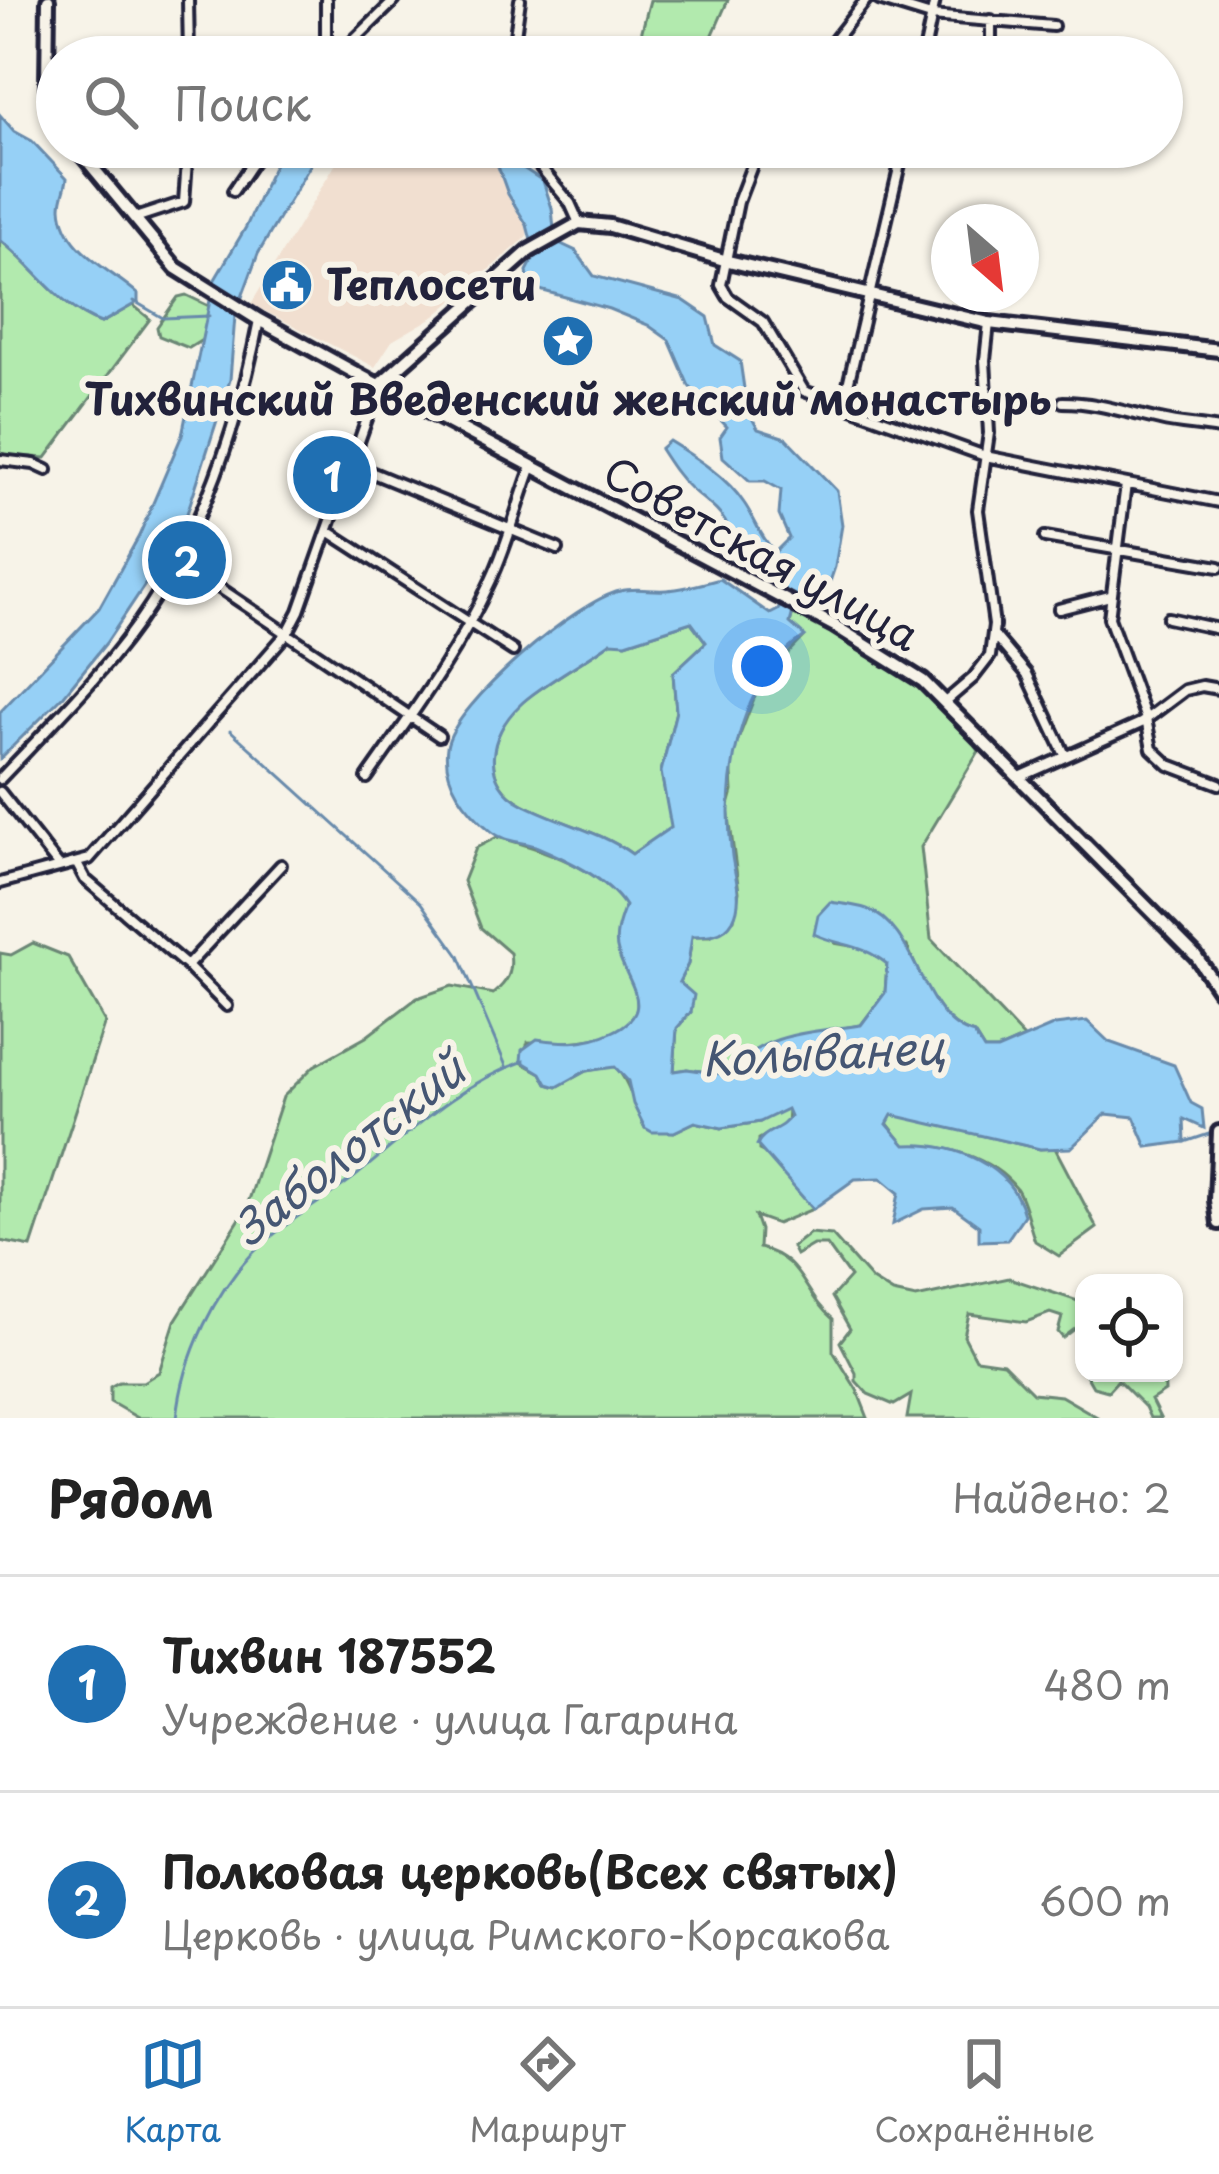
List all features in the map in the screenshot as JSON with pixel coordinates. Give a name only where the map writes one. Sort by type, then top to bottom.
[{"type":"main road","points":[[48,0],[48,36]]},
{"type":"main road","points":[[92,168],[132,219]]},
{"type":"main road","name":"Советская улица","points":[[132,219],[176,268],[260,320],[807,611],[923,682],[1196,956],[1219,990]]},
{"type":"main road","points":[[380,384],[390,370],[529,250],[579,223],[610,226],[724,260],[989,323],[1219,350]]},
{"type":"main road","points":[[1219,1132],[1219,1223]]},
{"type":"street","points":[[188,0],[189,36]]},
{"type":"street","points":[[326,0],[326,36]]},
{"type":"street","points":[[358,36],[395,0]]},
{"type":"street","points":[[515,36],[520,0]]},
{"type":"street","points":[[838,36],[866,0]]},
{"type":"street","points":[[879,0],[931,16],[1053,26]]},
{"type":"street","points":[[927,36],[935,0]]},
{"type":"street","points":[[991,20],[991,36]]},
{"type":"street","points":[[132,219],[184,202],[186,168]]},
{"type":"street","points":[[233,190],[248,168]]},
{"type":"street","points":[[541,168],[570,203],[579,223]]},
{"type":"street","points":[[751,168],[738,202],[721,285],[728,297],[770,330],[804,391],[985,455],[1219,502]]},
{"type":"street","points":[[843,406],[899,168]]},
{"type":"street","points":[[0,779],[78,696],[149,608],[191,538],[243,392],[260,320]]},
{"type":"street","points":[[944,701],[973,679],[990,656],[993,634],[992,583],[978,510],[989,433],[985,360],[989,323]]},
{"type":"street","points":[[0,884],[89,859],[288,632],[380,384]]},
{"type":"street","points":[[1063,402],[1085,402],[1155,420],[1219,429]]},
{"type":"street","points":[[0,460],[47,470]]},
{"type":"street","points":[[351,464],[558,548]]},
{"type":"street","points":[[367,778],[470,622],[493,575],[532,466]]},
{"type":"street","points":[[1126,484],[1108,618],[1146,719],[1152,749],[1169,765],[1219,784]]},
{"type":"street","points":[[328,531],[513,650]]},
{"type":"street","points":[[1045,537],[1219,566]]},
{"type":"street","points":[[191,538],[206,578],[439,736]]},
{"type":"street","points":[[1059,609],[1111,596]]},
{"type":"street","points":[[1168,617],[1219,629]]},
{"type":"street","points":[[993,634],[1027,674],[1065,756]]},
{"type":"street","points":[[1020,777],[1146,719],[1185,690],[1219,689]]},
{"type":"street","points":[[0,792],[58,865]]},
{"type":"street","points":[[77,864],[85,879],[227,1006]]},
{"type":"street","points":[[187,966],[281,865]]},
{"type":"shaded area","points":[[333,168],[497,168],[527,225],[527,237],[435,316],[392,341],[375,367],[251,304]]},
{"type":"green space","points":[[650,0],[728,0],[712,36],[641,36]]},
{"type":"green space","points":[[0,240],[86,316],[101,323],[133,305],[150,319],[46,458],[0,455]]},
{"type":"green space","points":[[186,295],[211,307],[202,340],[189,348],[159,336],[157,327],[178,297]]},
{"type":"green space","points":[[794,608],[835,626],[945,702],[979,751],[921,847],[931,939],[1024,1038],[997,1050],[984,1050],[974,1034],[940,1010],[907,946],[834,943],[868,949],[887,963],[885,993],[861,1025],[770,1046],[728,1075],[687,1069],[674,1072],[677,1028],[691,1012],[679,982],[688,964],[692,936],[709,936],[734,919],[739,892],[728,809],[733,791],[731,758],[760,683],[804,637],[790,623]]},
{"type":"green space","points":[[691,622],[706,642],[673,673],[676,711],[661,772],[672,827],[632,854],[509,794],[500,783],[493,757],[501,729],[520,704],[612,641],[626,643]]},
{"type":"green space","points":[[497,837],[568,861],[615,893],[626,906],[618,940],[636,991],[633,1019],[624,1028],[592,1039],[528,1042],[521,1062],[557,1087],[586,1071],[615,1066],[645,1128],[674,1132],[695,1122],[722,1128],[760,1122],[788,1109],[787,1123],[759,1139],[759,1150],[813,1209],[777,1224],[755,1216],[759,1248],[794,1268],[833,1319],[833,1351],[868,1418],[138,1418],[110,1402],[110,1387],[143,1382],[159,1372],[175,1321],[246,1209],[283,1097],[314,1066],[366,1037],[417,998],[452,986],[493,994],[506,981],[510,953],[481,928],[463,881],[476,848]]},
{"type":"green space","points":[[33,943],[68,957],[105,1022],[31,1247],[0,1241],[0,953],[11,955]]},
{"type":"green space","points":[[892,1114],[1040,1149],[1055,1148],[1097,1228],[1059,1256],[1035,1241],[1019,1193],[1006,1177],[965,1154],[905,1146],[887,1123]]},
{"type":"green space","points":[[810,1233],[832,1235],[872,1280],[893,1293],[916,1298],[1009,1278],[1075,1300],[1075,1329],[1063,1338],[1058,1332],[1062,1317],[1050,1313],[1026,1322],[969,1314],[964,1336],[976,1359],[1003,1363],[1033,1393],[1061,1396],[1099,1418],[907,1418],[911,1395],[894,1405],[868,1394],[856,1381],[840,1342],[850,1329],[832,1297],[850,1277],[827,1245],[813,1245],[796,1255],[792,1247]]},
{"type":"green space","points":[[1090,1382],[1116,1382],[1108,1391]]},
{"type":"green space","points":[[1120,1382],[1164,1382],[1165,1391],[1151,1400],[1160,1418],[1150,1418]]},
{"type":"water","points":[[0,115],[36,145],[36,168],[58,168],[67,178],[61,207],[70,235],[138,294],[138,302],[101,323],[73,308],[0,240]]},
{"type":"water","points":[[273,168],[309,168],[258,254],[235,316],[230,380],[182,529],[106,643],[64,695],[0,759],[0,712],[99,608],[139,536],[182,435],[214,281]]},
{"type":"water","points":[[499,168],[523,168],[543,181],[555,241],[576,251],[594,276],[683,300],[708,317],[715,345],[740,361],[747,409],[758,429],[786,438],[837,491],[842,525],[821,608],[803,601],[794,608],[790,623],[805,636],[764,679],[739,735],[729,827],[738,904],[725,929],[692,936],[688,964],[679,982],[694,995],[691,1012],[677,1028],[674,1071],[728,1075],[771,1042],[861,1025],[885,993],[887,964],[869,952],[814,934],[818,915],[830,902],[867,909],[885,920],[942,1011],[974,1034],[984,1050],[997,1050],[1055,1025],[1087,1021],[1109,1042],[1174,1065],[1191,1103],[1202,1109],[1204,1128],[1184,1119],[1185,1142],[1147,1147],[1134,1117],[1106,1114],[1071,1148],[1040,1149],[892,1115],[887,1124],[905,1145],[961,1153],[994,1170],[1007,1183],[1024,1215],[1007,1240],[979,1241],[979,1226],[953,1207],[924,1209],[893,1224],[899,1193],[881,1178],[855,1179],[813,1209],[757,1145],[787,1121],[787,1109],[760,1122],[722,1128],[695,1122],[674,1132],[652,1132],[633,1104],[628,1081],[615,1067],[586,1071],[557,1087],[521,1061],[522,1050],[537,1039],[593,1039],[626,1024],[634,1015],[636,996],[617,946],[625,906],[585,870],[535,846],[507,840],[474,815],[448,772],[447,747],[455,728],[520,656],[576,613],[620,591],[673,589],[720,579],[770,614],[778,610],[786,594],[782,587],[733,559],[722,516],[686,484],[660,449],[669,441],[729,485],[775,552],[789,538],[779,515],[781,490],[765,481],[750,481],[723,457],[720,437],[727,427],[689,386],[669,340],[648,325],[609,309],[529,287],[527,271],[535,256],[527,225]],"holes":[[[691,622],[706,642],[673,673],[676,711],[661,772],[671,827],[632,854],[523,804],[500,783],[493,758],[509,717],[539,689],[611,642],[626,643]]]},
{"type":"waterway","points":[[134,301],[163,318],[209,316]]},
{"type":"waterway","points":[[230,730],[421,903],[459,956],[506,1066]]},
{"type":"waterway","name":"Заболотский","points":[[177,1418],[186,1371],[204,1325],[229,1282],[260,1246],[457,1096],[524,1061]]},
{"type":"waterway","name":"Колыванец","points":[[1185,1142],[1215,1132]]},
{"type":"place","name":"Теплосети","points":[[287,285]]},
{"type":"place","name":"Тихвинский Введенский женский монастырь","points":[[568,341]]},
{"type":"place","name":"Тихвин 187552","points":[[332,475]]},
{"type":"place","name":"Полковая церковь(Всех святых)","points":[[187,560]]}]
